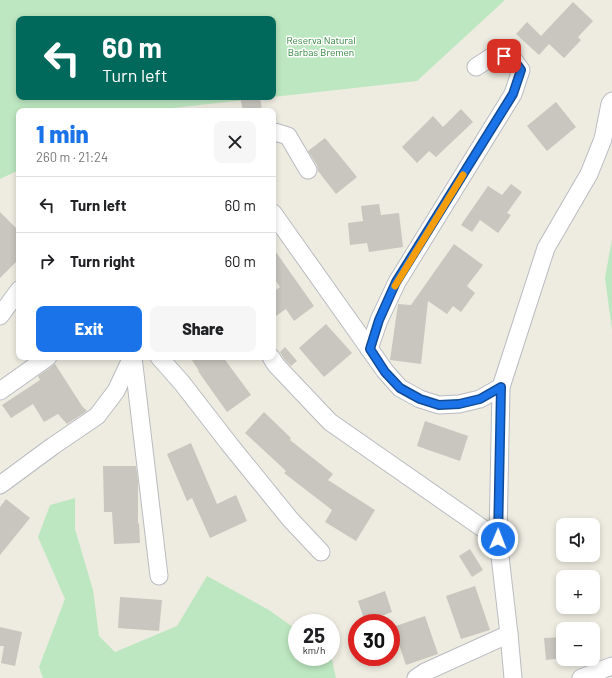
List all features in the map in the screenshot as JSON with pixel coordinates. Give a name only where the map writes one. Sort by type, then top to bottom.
[{"type":"street","points":[[370,349],[379,320],[396,282],[513,94],[521,70],[513,59],[496,54],[476,67]]},
{"type":"street","points":[[513,678],[498,539],[501,387],[546,248],[589,174],[604,139],[610,104],[612,101]]},
{"type":"street","points":[[276,132],[288,136],[308,170]]},
{"type":"street","points":[[276,217],[385,372],[400,388],[420,399],[439,405],[459,404],[480,399],[501,387]]},
{"type":"street","points":[[0,316],[16,294]]},
{"type":"street","points":[[0,391],[44,360]]},
{"type":"street","points":[[0,485],[97,416],[116,391],[132,360]]},
{"type":"street","points":[[133,360],[159,576]]},
{"type":"street","points":[[162,360],[182,383],[290,519],[321,552]]},
{"type":"street","points":[[273,360],[330,422],[498,539]]},
{"type":"street","points":[[416,678],[425,672],[509,634]]},
{"type":"street","points":[[581,678],[612,666]]},
{"type":"green space","name":"Reserva Natural Barbas Bremen","points":[[0,0],[505,0],[417,81],[276,97],[276,16],[16,16],[16,100],[244,100],[173,108],[16,108],[16,171],[0,179]]},
{"type":"green space","points":[[612,239],[612,330],[605,278]]},
{"type":"green space","points":[[75,498],[75,529],[93,590],[99,636],[115,652],[177,626],[207,576],[269,610],[288,624],[288,666],[333,666],[336,678],[43,678],[39,667],[65,599],[38,537],[50,505]]},
{"type":"building","points":[[573,2],[593,21],[578,37],[581,40],[564,58],[549,44],[539,55],[516,34],[527,22],[541,36]]},
{"type":"building","points":[[241,100],[260,100],[262,108],[242,108]]},
{"type":"building","points":[[556,102],[576,127],[547,151],[527,126]]},
{"type":"building","points":[[461,109],[473,122],[436,157],[429,151],[417,163],[402,147],[433,116],[443,127]]},
{"type":"building","points":[[325,138],[357,177],[336,194],[318,171],[317,165],[308,151]]},
{"type":"building","points":[[511,184],[522,192],[507,213],[511,215],[498,233],[480,220],[472,232],[461,225],[488,186],[502,195]]},
{"type":"building","points":[[379,204],[381,215],[399,213],[403,247],[369,252],[367,243],[350,245],[348,223],[363,221],[361,206]]},
{"type":"building","points":[[0,212],[16,228],[16,262],[0,278]]},
{"type":"building","points":[[454,244],[483,265],[467,286],[475,293],[461,312],[453,306],[447,314],[428,301],[421,364],[390,360],[398,304],[411,305]]},
{"type":"building","points":[[276,252],[314,306],[294,321],[286,309],[276,316],[276,290],[280,287],[276,281]]},
{"type":"building","points":[[326,324],[352,353],[324,377],[299,348]]},
{"type":"building","points":[[285,347],[297,361],[291,366],[280,352]]},
{"type":"building","points":[[192,360],[225,360],[251,395],[227,412]]},
{"type":"building","points":[[55,364],[82,406],[87,411],[67,424],[58,414],[44,422],[33,404],[11,418],[2,405],[40,380],[38,376]]},
{"type":"building","points":[[264,412],[291,438],[290,440],[333,474],[328,480],[375,510],[356,541],[325,522],[332,510],[284,473],[286,471],[245,433]]},
{"type":"building","points":[[425,421],[468,436],[460,461],[417,446]]},
{"type":"building","points":[[191,443],[217,504],[236,495],[247,521],[210,538],[192,498],[187,501],[167,454]]},
{"type":"building","points":[[103,466],[136,466],[138,481],[138,524],[139,523],[140,543],[114,544],[112,512],[104,512]]},
{"type":"building","points":[[6,499],[30,518],[0,555],[0,507]]},
{"type":"building","points":[[470,549],[483,570],[472,577],[459,556]]},
{"type":"building","points":[[475,586],[490,630],[461,639],[446,596]]},
{"type":"building","points":[[385,591],[392,612],[387,614],[362,614],[358,601]]},
{"type":"building","points":[[120,597],[162,600],[159,631],[118,628]]},
{"type":"building","points":[[425,616],[438,654],[406,665],[400,647],[400,625]]},
{"type":"building","points":[[0,627],[22,632],[15,666],[1,663],[4,646],[0,646]]},
{"type":"building","points":[[556,637],[556,659],[546,660],[544,638]]},
{"type":"slow traffic","points":[[395,286],[396,282],[463,175]]},
{"type":"route","points":[[498,539],[501,387],[480,399],[459,404],[439,405],[420,399],[400,388],[385,372],[370,349],[379,320],[396,282],[513,94],[521,70],[513,59],[504,56]]}]
